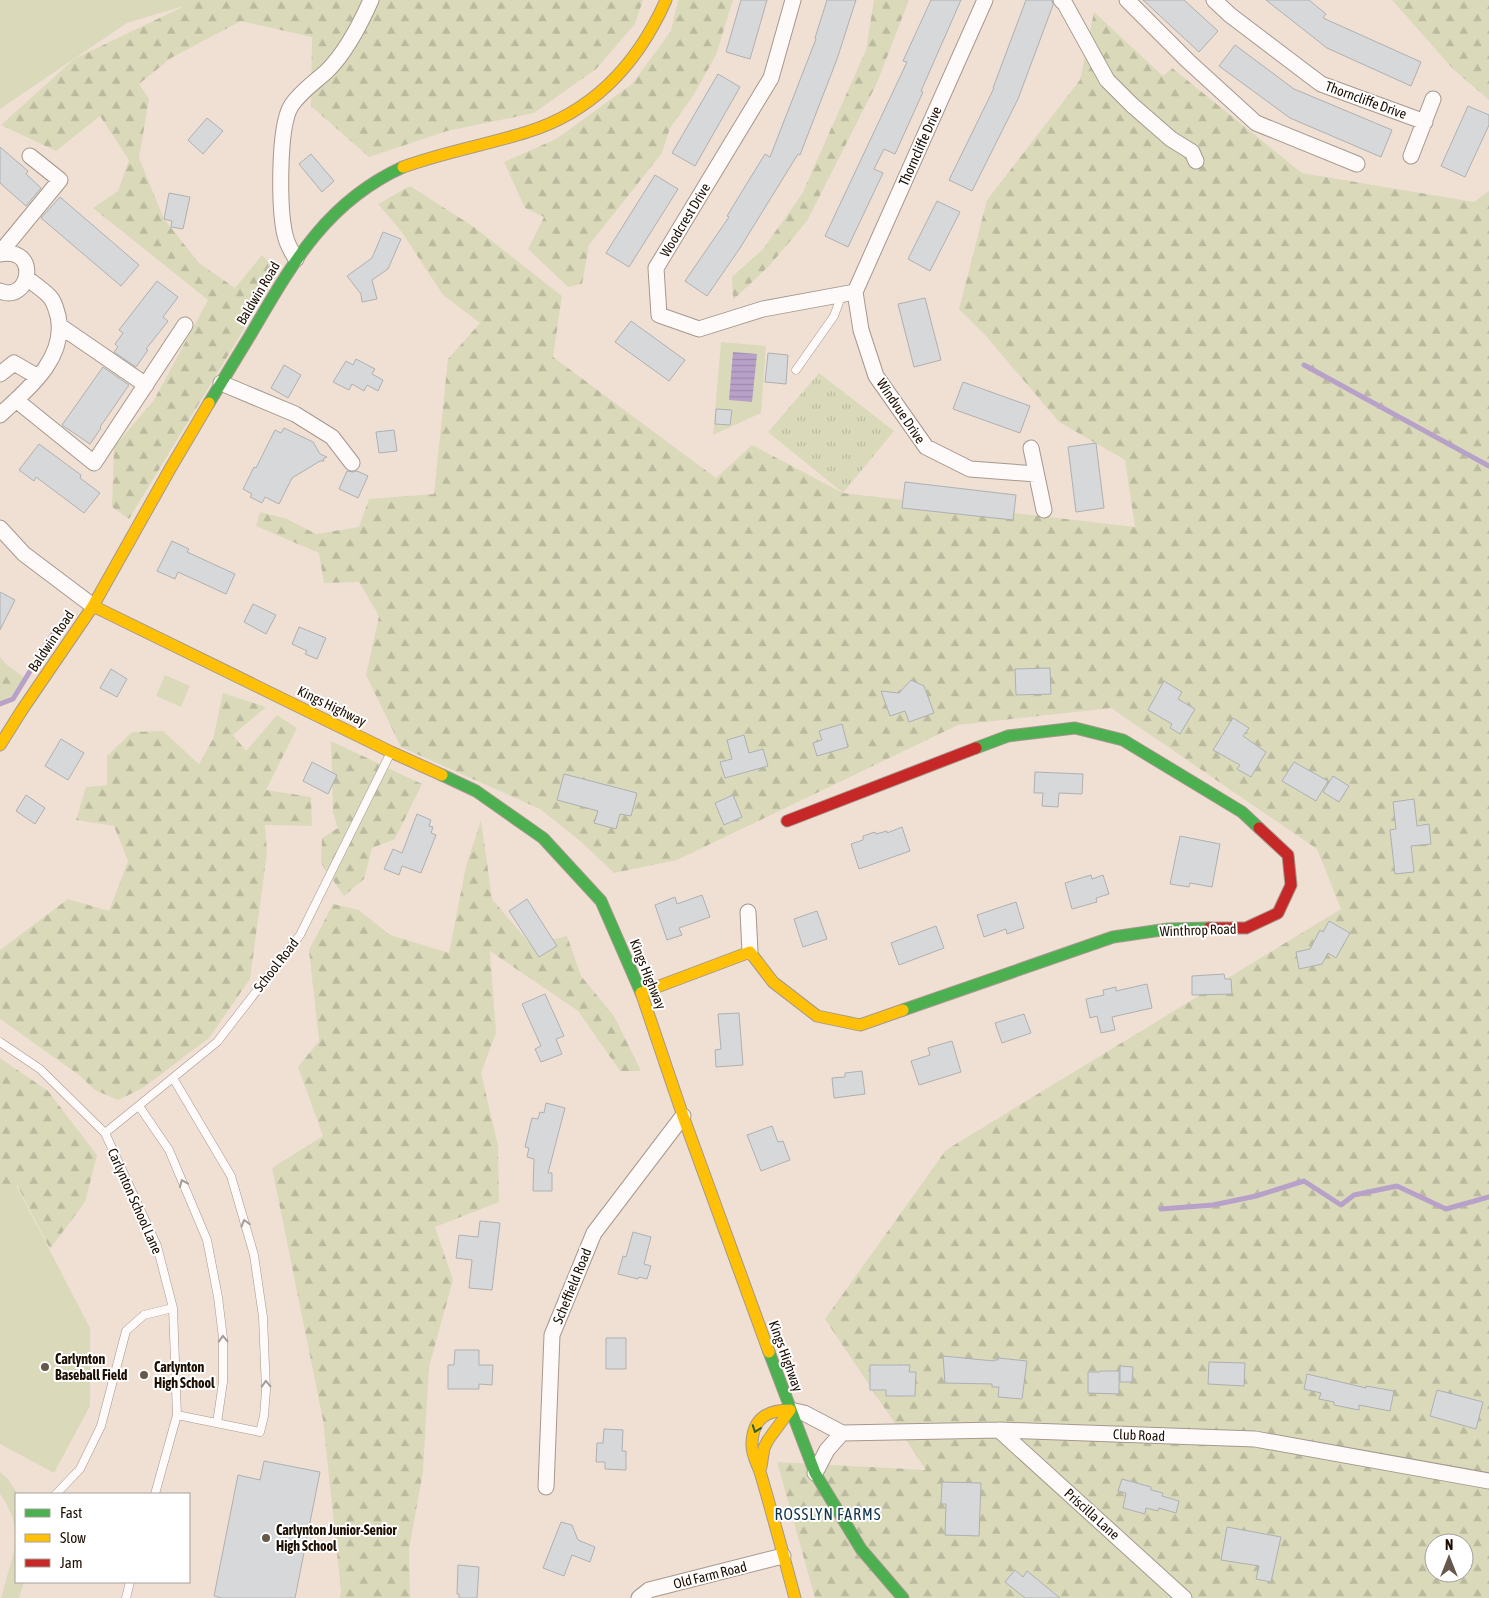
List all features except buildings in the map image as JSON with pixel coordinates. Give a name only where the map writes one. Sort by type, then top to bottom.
[{"type":"street","points":[[296,259],[289,249],[282,213],[281,178],[284,129],[291,106],[328,70],[348,44],[371,0]]},
{"type":"street","name":"Baldwin Road","points":[[2,739],[93,606],[171,466],[221,383],[296,259],[324,224],[351,198],[376,180],[401,167],[427,158],[538,128],[578,110],[625,70],[644,44],[659,18],[666,0]]},
{"type":"street","name":"Woodcrest Drive","points":[[793,0],[771,78],[656,268],[659,315],[699,329],[763,309],[848,293]]},
{"type":"street","name":"Thorncliffe Drive","points":[[848,293],[985,0]]},
{"type":"street","points":[[1062,0],[1107,80],[1171,139],[1192,152],[1196,161]]},
{"type":"street","points":[[1127,0],[1188,61],[1256,123],[1357,164]]},
{"type":"street","name":"Thorncliffe Drive","points":[[1214,0],[1230,15],[1321,84],[1425,122]]},
{"type":"street","points":[[1411,156],[1433,99]]},
{"type":"street","points":[[0,253],[60,180],[30,156]]},
{"type":"street","points":[[0,253],[15,254],[23,260],[27,269],[27,278],[20,288],[12,292],[0,291]]},
{"type":"street","points":[[0,415],[38,377],[48,365],[57,349],[60,326],[56,308],[49,295],[27,278]]},
{"type":"street","name":"Windvue Drive","points":[[848,293],[876,376],[926,447],[970,469],[1036,474]]},
{"type":"street","points":[[16,400],[94,463],[185,325]]},
{"type":"street","points":[[60,326],[146,385]]},
{"type":"street","points":[[0,374],[14,363],[38,377]]},
{"type":"street","points":[[221,383],[295,414],[332,437],[352,463]]},
{"type":"street","points":[[1031,448],[1044,510]]},
{"type":"street","points":[[0,528],[24,554],[93,606]]},
{"type":"street","name":"Kings Highway","points":[[93,606],[476,792],[543,838],[601,900],[641,993],[683,1116],[790,1410],[815,1472],[861,1549],[904,1598]]},
{"type":"street","name":"Winthrop Road","points":[[750,952],[773,982],[817,1016],[860,1025],[1113,937],[1168,929],[1246,928],[1278,913],[1291,885],[1288,855],[1242,812],[1123,740],[1075,728],[1008,736],[786,821]]},
{"type":"street","points":[[641,993],[750,952],[748,912]]},
{"type":"street","name":"Scheffield Road","points":[[546,1487],[552,1335],[594,1232],[683,1116]]},
{"type":"street","points":[[790,1410],[771,1411],[762,1416],[756,1427],[752,1444],[753,1454],[760,1470],[795,1598]]},
{"type":"street","points":[[760,1470],[768,1440],[790,1410]]},
{"type":"street","name":"Club Road","points":[[790,1410],[804,1413],[842,1433],[999,1430],[1255,1439],[1489,1481]]},
{"type":"street","name":"Priscilla Lane","points":[[999,1430],[1184,1598]]},
{"type":"street","points":[[815,1472],[827,1450],[842,1433]]},
{"type":"street","name":"Old Farm Road","points":[[639,1598],[649,1590],[783,1556]]},
{"type":"lane","points":[[796,370],[848,293]]},
{"type":"lane","name":"School Road","points":[[104,1134],[217,1042],[300,935],[391,752]]},
{"type":"lane","name":"Carlynton School Lane","points":[[0,1042],[40,1069],[104,1134],[157,1246],[173,1308],[177,1415],[155,1493]]},
{"type":"lane","points":[[173,1078],[231,1176],[254,1255],[263,1317],[266,1390],[264,1416],[260,1432],[177,1415]]},
{"type":"lane","points":[[139,1106],[169,1150],[207,1240],[218,1297],[223,1338],[223,1382],[217,1423]]},
{"type":"lane","points":[[57,1493],[80,1469],[101,1426],[126,1331],[144,1315],[173,1308]]},
{"type":"lane","points":[[126,1598],[130,1583]]},
{"type":"green space","points":[[0,0],[204,0],[127,23],[0,109]]},
{"type":"green space","points":[[197,0],[643,0],[635,24],[596,69],[534,113],[447,131],[369,157],[311,106],[312,37],[241,21],[171,58],[139,84],[149,99],[139,158],[164,219],[199,263],[235,288],[262,255],[278,273],[129,519],[112,507],[114,447],[154,400],[208,300],[93,208],[118,191],[129,160],[100,116],[56,151],[1,125],[74,59]]},
{"type":"green space","points":[[678,0],[733,0],[716,55],[693,96],[670,128],[662,153],[589,245],[582,284],[568,287],[528,249],[544,217],[525,208],[504,162],[556,139],[632,84],[671,31]]},
{"type":"green space","points":[[874,0],[909,0],[877,83],[807,221],[770,265],[733,300],[732,277],[763,249],[802,194],[866,50]]},
{"type":"green space","points":[[1392,0],[1489,0],[1489,100],[1453,69]]},
{"type":"green space","points":[[1094,12],[1163,76],[1172,68],[1302,173],[1474,202],[1489,191],[1489,1598],[815,1598],[777,1462],[926,1470],[825,1319],[946,1150],[1341,909],[1317,849],[1111,708],[958,725],[677,860],[614,873],[579,840],[540,809],[401,747],[366,675],[379,616],[359,582],[324,583],[319,553],[256,526],[260,512],[287,519],[316,534],[359,527],[369,499],[434,494],[448,359],[480,323],[443,295],[401,231],[378,204],[410,186],[474,227],[562,296],[553,357],[716,478],[752,445],[843,493],[1135,527],[1125,460],[1059,422],[986,336],[959,309],[987,200],[1080,80]]},
{"type":"green space","points":[[721,342],[766,346],[761,413],[713,435]]},
{"type":"green space","points":[[819,373],[894,431],[843,493],[768,432]]},
{"type":"green space","points":[[0,657],[26,679],[13,699],[0,704]]},
{"type":"green space","points":[[165,675],[190,686],[181,707],[156,696]]},
{"type":"green space","points":[[223,693],[266,707],[233,735],[246,751],[277,715],[297,728],[266,790],[311,797],[312,826],[265,825],[267,853],[250,979],[209,1038],[143,1088],[118,1100],[95,1090],[79,1075],[0,1019],[0,950],[68,899],[109,911],[128,861],[114,826],[76,820],[86,787],[107,785],[107,756],[132,732],[163,731],[199,764],[213,739]]},
{"type":"green space","points":[[331,741],[422,784],[395,839],[372,848],[364,879],[344,896],[321,863],[322,838],[338,828],[333,813]]},
{"type":"green space","points":[[481,820],[492,899],[531,945],[567,936],[581,976],[614,1016],[641,1071],[620,1071],[578,1011],[490,951],[496,1033],[481,1073],[498,1145],[499,1202],[435,1227],[453,1280],[429,1367],[423,1472],[409,1549],[410,1598],[340,1598],[341,1591],[323,1420],[272,1168],[323,1136],[298,1067],[319,1041],[309,950],[333,904],[359,910],[390,935],[449,953],[466,866]]},
{"type":"green space","points":[[0,1058],[48,1091],[97,1155],[85,1202],[50,1249],[17,1185],[0,1197]]},
{"type":"green space","name":"Carlynton Baseball Field","points":[[16,1185],[90,1328],[90,1406],[54,1473],[0,1444],[0,1197]]},
{"type":"green space","points":[[0,1472],[8,1479],[17,1493],[15,1493],[15,1530],[12,1516],[0,1494]]},
{"type":"green space","points":[[15,1548],[15,1583],[24,1583],[19,1598],[1,1598]]},
{"type":"shaded area","points":[[733,352],[757,354],[752,402],[729,400]]},
{"type":"waterway","points":[[1304,365],[1489,466]]},
{"type":"waterway","points":[[0,704],[13,699],[54,632]]},
{"type":"waterway","points":[[1161,1209],[1213,1205],[1256,1196],[1304,1181],[1341,1205],[1354,1195],[1397,1186],[1446,1209],[1489,1197]]},
{"type":"traffic: fast","points":[[209,403],[281,283],[314,237],[353,198],[376,181],[403,167]]},
{"type":"traffic: fast","points":[[976,748],[1008,736],[1075,728],[1123,740],[1242,812],[1259,828]]},
{"type":"traffic: fast","points":[[442,775],[476,791],[543,838],[601,901],[642,995]]},
{"type":"traffic: fast","points":[[903,1010],[1113,937],[1168,929],[1209,928]]},
{"type":"traffic: fast","points":[[769,1352],[815,1473],[861,1549],[903,1598]]},
{"type":"traffic: slow","points":[[403,167],[527,132],[551,123],[573,111],[593,98],[628,64],[655,23],[666,0]]},
{"type":"traffic: slow","points":[[0,745],[93,606],[209,403]]},
{"type":"traffic: slow","points":[[93,606],[391,752],[442,775]]},
{"type":"traffic: slow","points":[[641,993],[750,952],[773,982],[817,1016],[860,1025],[903,1010]]},
{"type":"traffic: slow","points":[[642,995],[683,1116],[769,1352]]},
{"type":"traffic: slow","points":[[790,1410],[774,1412],[763,1417],[755,1427],[752,1447],[795,1598]]},
{"type":"traffic: slow","points":[[761,1467],[764,1448],[768,1440],[790,1410]]},
{"type":"traffic: jam","points":[[787,821],[976,748]]},
{"type":"traffic: jam","points":[[1209,928],[1246,928],[1278,913],[1291,885],[1288,855],[1259,828]]},
{"type":"place","name":"Carlynton Baseball Field","points":[[45,1367]]},
{"type":"place","name":"Carlynton High School","points":[[144,1375]]},
{"type":"place","name":"Carlynton Junior-Senior High School","points":[[266,1538]]},
{"type":"district","name":"ROSSLYN FARMS","points":[[828,1514]]}]
